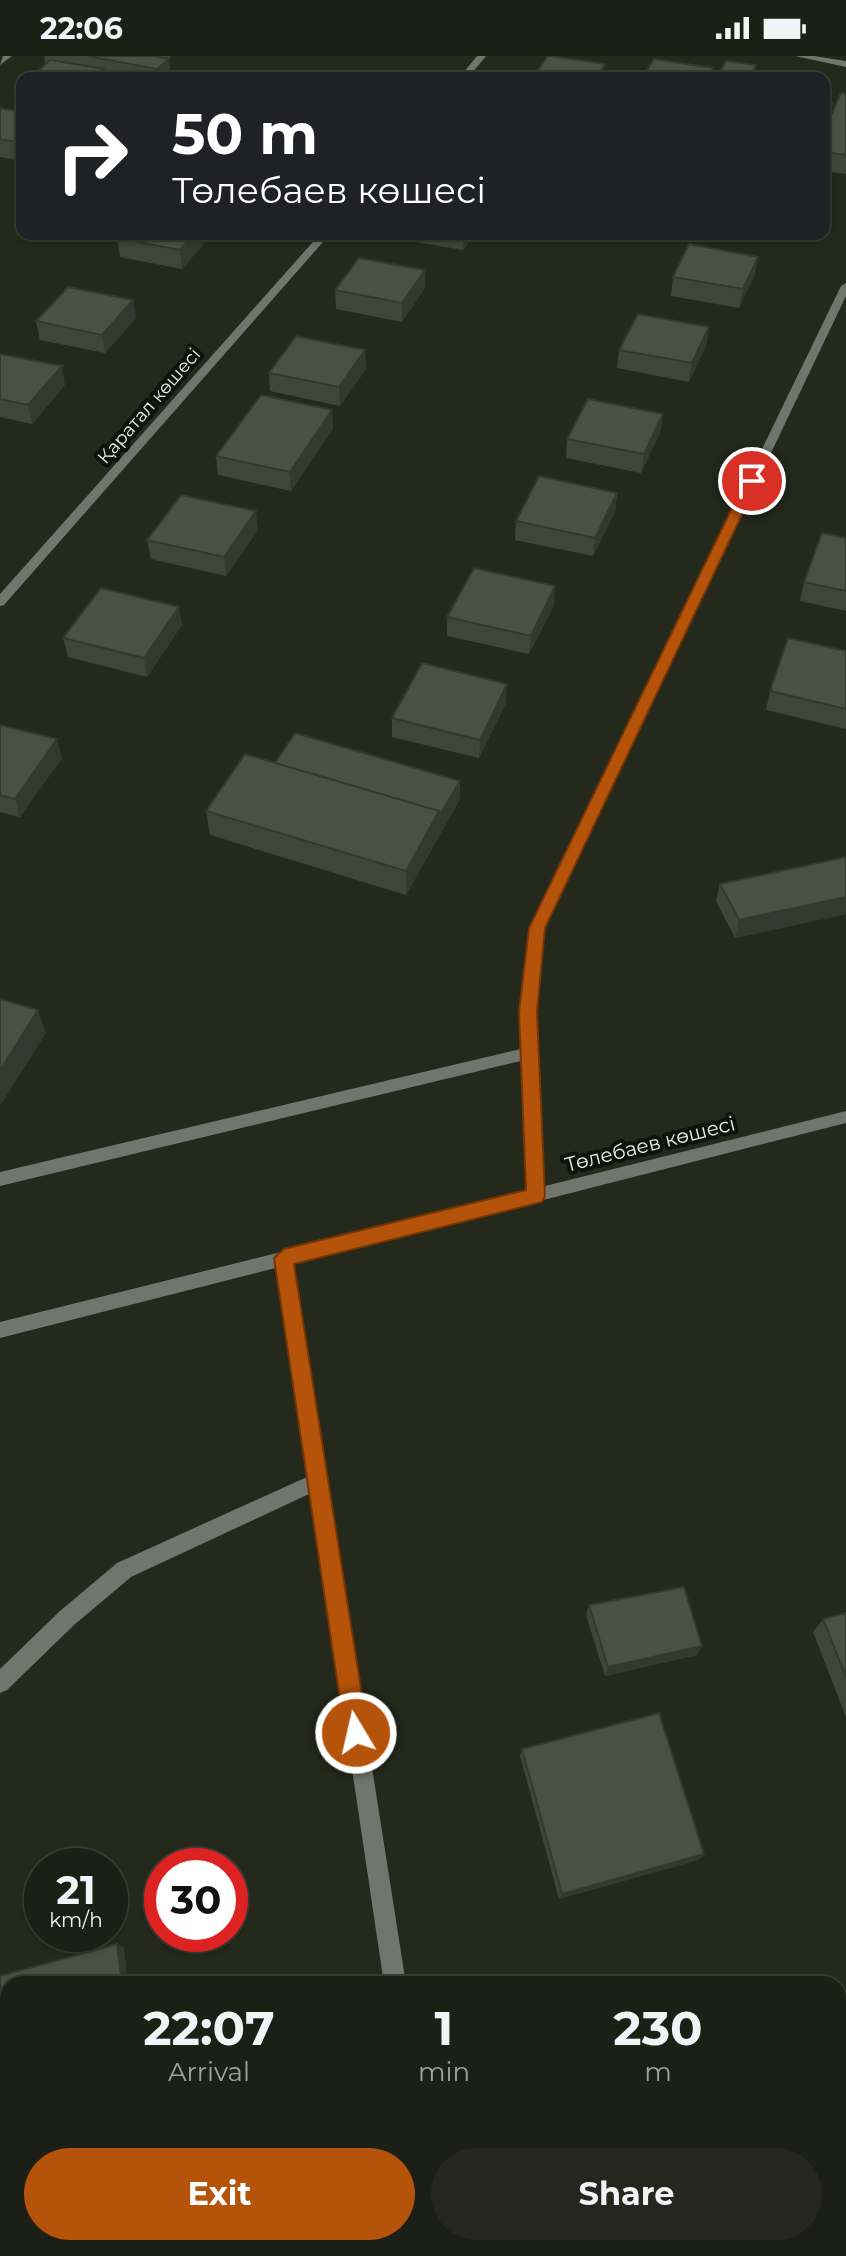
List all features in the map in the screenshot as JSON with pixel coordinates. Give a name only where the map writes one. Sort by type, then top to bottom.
[{"type":"street","points":[[0,62],[8,56]]},
{"type":"street","points":[[468,72],[482,56]]},
{"type":"street","points":[[799,56],[846,64]]},
{"type":"street","name":"Қаратал көшесі","points":[[0,602],[320,240]]},
{"type":"street","points":[[536,1196],[528,1012],[537,928],[846,286]]},
{"type":"street","points":[[0,1179],[529,1053]]},
{"type":"street","name":"Төлебаев көшесі","points":[[0,1330],[846,1117]]},
{"type":"street","points":[[284,1258],[394,1976]]},
{"type":"street","points":[[0,1683],[67,1618],[124,1570],[318,1481]]},
{"type":"building","points":[[87,56],[153,56],[169,59],[157,69]]},
{"type":"building","points":[[548,56],[605,64],[600,72],[536,72]]},
{"type":"building","points":[[654,59],[713,68],[711,72],[646,72]]},
{"type":"building","points":[[50,60],[104,69],[101,72],[37,72]]},
{"type":"building","points":[[726,61],[756,65],[752,72],[720,72]]},
{"type":"building","points":[[841,93],[846,94],[846,155],[830,153],[830,118]]},
{"type":"building","points":[[0,108],[16,111],[16,141],[0,139]]},
{"type":"building","points":[[128,240],[189,240],[180,250]]},
{"type":"building","points":[[689,244],[758,257],[743,289],[673,277]]},
{"type":"building","points":[[359,258],[425,270],[402,303],[335,290]]},
{"type":"building","points":[[68,287],[133,300],[102,335],[36,321]]},
{"type":"building","points":[[638,314],[709,327],[692,363],[619,350]]},
{"type":"building","points":[[296,336],[365,350],[339,387],[269,373]]},
{"type":"building","points":[[0,354],[62,366],[28,405],[0,399]]},
{"type":"building","points":[[261,395],[332,410],[290,472],[216,456]]},
{"type":"building","points":[[588,399],[663,414],[644,454],[567,439]]},
{"type":"building","points":[[539,476],[617,493],[595,538],[516,521]]},
{"type":"building","points":[[181,495],[256,511],[224,557],[147,540]]},
{"type":"building","points":[[822,533],[846,538],[846,591],[804,582]]},
{"type":"building","points":[[474,568],[555,586],[531,636],[447,617]]},
{"type":"building","points":[[101,588],[179,607],[144,658],[63,638]]},
{"type":"building","points":[[788,638],[846,651],[846,709],[770,691]]},
{"type":"building","points":[[422,663],[507,684],[480,740],[392,718]]},
{"type":"building","points":[[0,725],[57,739],[15,799],[0,795]]},
{"type":"building","points":[[295,733],[460,781],[439,817],[439,811],[275,763]]},
{"type":"building","points":[[245,754],[439,811],[406,871],[206,811]]},
{"type":"building","points":[[846,857],[846,897],[739,920],[720,884]]},
{"type":"building","points":[[0,999],[38,1010],[0,1070]]},
{"type":"building","points":[[684,1587],[702,1646],[608,1667],[589,1605]]},
{"type":"building","points":[[846,1613],[846,1677],[823,1619]]},
{"type":"building","points":[[659,1713],[704,1854],[562,1894],[522,1749]]},
{"type":"building","points":[[88,1952],[118,1952],[121,1976],[0,1976]]},
{"type":"route","points":[[356,1733],[284,1258],[536,1196],[528,1012],[537,928],[752,481]]}]
